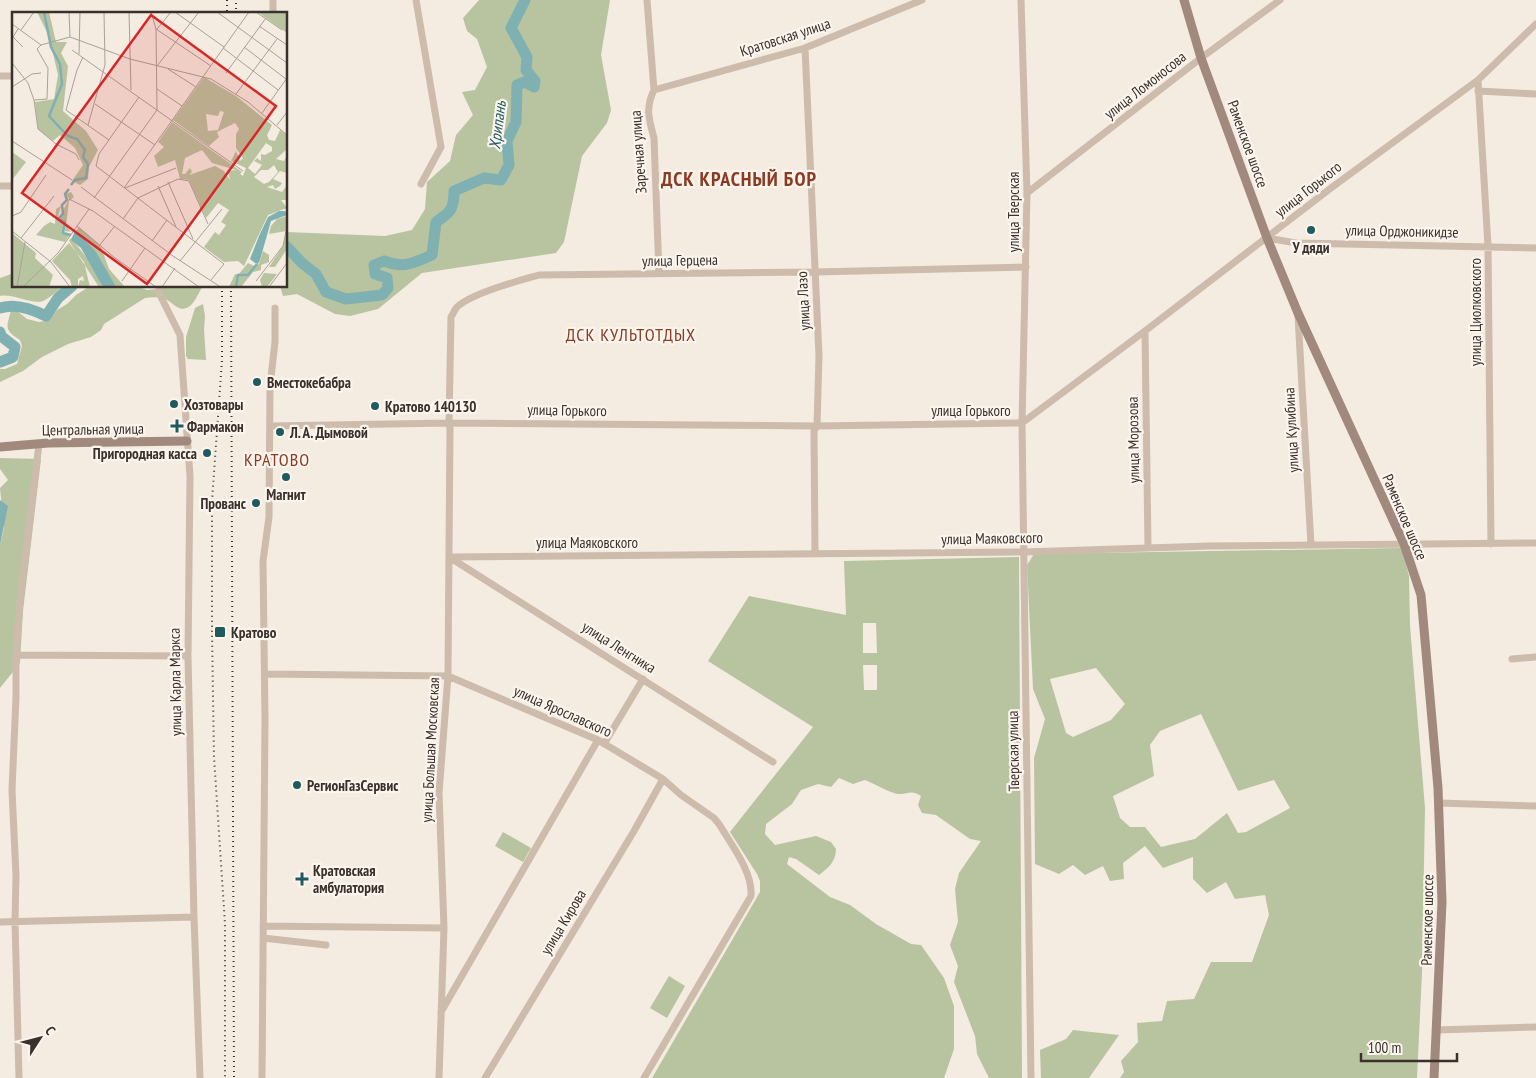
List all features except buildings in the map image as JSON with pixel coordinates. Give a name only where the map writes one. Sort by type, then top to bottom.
[{"type":"main road","name":"Раменское шоссе","points":[[1184,0],[1202,58],[1267,238],[1298,313],[1404,544],[1420,595],[1439,804],[1442,902],[1434,1078]]},
{"type":"main road","name":"Центральная улица","points":[[0,448],[39,444],[187,441]]},
{"type":"street","points":[[416,0],[442,147],[420,184]]},
{"type":"street","name":"Заречная улица","points":[[647,0],[654,90],[648,101],[649,118],[654,138],[659,274]]},
{"type":"street","name":"Кратовская улица","points":[[654,90],[805,48],[922,0]]},
{"type":"street","name":"улица Тверская","points":[[1021,0],[1027,192],[1022,423]]},
{"type":"street","name":"улица Ломоносова","points":[[1027,192],[1280,0]]},
{"type":"street","name":"улица Горького","points":[[270,426],[449,423],[817,426],[1022,423],[1400,136],[1478,80],[1536,24]]},
{"type":"street","name":"улица Лазо","points":[[805,48],[819,356],[817,426],[814,431],[815,553]]},
{"type":"street","name":"улица Циолковского","points":[[1478,80],[1488,246],[1491,544]]},
{"type":"street","points":[[1478,92],[1536,94]]},
{"type":"street","name":"улица Орджоникидзе","points":[[1267,238],[1296,243],[1536,248]]},
{"type":"street","name":"улица Герцена","points":[[449,423],[451,317],[457,307],[469,299],[496,288],[539,275],[815,272],[1026,267]]},
{"type":"street","name":"улица Карла Маркса","points":[[158,291],[180,335],[190,476],[188,656],[200,1078]]},
{"type":"street","points":[[262,1078],[265,674],[263,561],[269,517],[270,386],[275,342],[275,308]]},
{"type":"street","name":"улица Кулибина","points":[[1298,313],[1311,545]]},
{"type":"street","name":"улица Морозова","points":[[1145,331],[1148,548]]},
{"type":"street","name":"улица Большая Московская","points":[[439,1078],[444,928],[439,793],[448,676],[449,423]]},
{"type":"street","name":"Тверская улица","points":[[1022,423],[1031,1078]]},
{"type":"street","points":[[19,1078],[15,921],[16,876],[12,790],[16,655],[20,600],[39,444]]},
{"type":"street","name":"улица Маяковского","points":[[449,557],[1024,552],[1311,545],[1536,543]]},
{"type":"street","name":"улица Ленгника","points":[[449,557],[773,762]]},
{"type":"street","points":[[16,655],[188,656]]},
{"type":"street","points":[[1512,659],[1536,657]]},
{"type":"street","name":"улица Ярославского","points":[[265,674],[448,676],[601,742],[663,779],[681,796],[714,818],[747,872],[751,896],[644,1078]]},
{"type":"street","points":[[441,1013],[601,742],[643,679]]},
{"type":"street","name":"улица Кирова","points":[[485,1078],[634,831],[663,779]]},
{"type":"street","points":[[1439,804],[1536,806]]},
{"type":"street","points":[[0,922],[194,917]]},
{"type":"street","points":[[263,926],[444,928]]},
{"type":"street","points":[[263,938],[326,945]]},
{"type":"street","points":[[1437,1030],[1536,1027]]},
{"type":"green space","points":[[479,0],[610,0],[601,55],[611,110],[607,123],[582,156],[564,242],[556,253],[422,273],[378,309],[350,316],[335,314],[297,294],[283,296],[281,288],[288,288],[288,232],[385,236],[412,230],[425,209],[427,182],[450,161],[456,135],[473,115],[462,92],[475,90],[487,67],[477,39],[467,31],[463,18]]},
{"type":"green space","points":[[12,274],[12,288],[60,288],[48,298],[39,302],[11,296],[0,296],[0,278]]},
{"type":"green space","points":[[87,288],[142,288],[147,290],[159,288],[202,288],[194,302],[183,309],[162,298],[145,298],[104,324],[101,330],[91,337],[68,344],[42,357],[23,371],[0,382],[0,369],[17,364],[22,346],[20,340],[11,333],[8,327],[11,310],[17,311],[27,319],[39,322],[45,321],[50,319],[57,310]]},
{"type":"green space","points":[[203,304],[206,360],[188,359],[186,356],[186,337],[195,308]]},
{"type":"green space","points":[[0,458],[41,459],[23,611],[20,663],[0,688],[0,545],[4,528],[0,488],[8,480],[0,469]]},
{"type":"green space","points":[[1402,548],[1409,576],[1410,626],[1425,808],[1422,973],[1417,1078],[1120,1078],[1124,1072],[1121,1061],[1138,1042],[1137,1023],[1162,1021],[1167,1001],[1194,999],[1211,962],[1252,962],[1269,915],[1265,895],[1235,899],[1226,882],[1207,893],[1193,879],[1193,857],[1163,868],[1145,846],[1123,863],[1124,879],[1110,881],[1103,866],[1085,875],[1073,865],[1059,874],[1035,864],[1034,758],[1045,719],[1033,689],[1027,565],[1034,554]],"holes":[[[1096,668],[1125,704],[1111,720],[1073,737],[1066,733],[1050,679]],[[1201,714],[1238,791],[1274,780],[1290,808],[1246,832],[1238,833],[1227,813],[1195,839],[1161,847],[1145,827],[1130,827],[1120,818],[1113,796],[1154,776],[1150,745],[1160,731]]]},
{"type":"green space","points":[[1019,557],[1022,1078],[989,1078],[977,1054],[975,1036],[954,982],[958,966],[950,945],[958,922],[955,889],[959,873],[981,841],[970,839],[936,815],[922,813],[918,805],[921,796],[917,794],[898,794],[865,780],[853,784],[839,778],[831,787],[818,784],[801,790],[792,804],[766,824],[765,834],[775,845],[816,836],[831,842],[836,849],[835,858],[819,875],[796,859],[789,857],[787,864],[830,897],[850,905],[876,924],[911,944],[921,945],[944,978],[954,1006],[954,1049],[944,1078],[652,1078],[760,892],[760,881],[757,874],[730,832],[813,727],[708,661],[749,596],[846,615],[844,561]],"holes":[[[863,623],[876,623],[877,653],[863,653]],[[863,665],[877,665],[877,690],[864,690]]]},
{"type":"green space","points":[[503,832],[531,848],[523,862],[495,846]]},
{"type":"green space","points":[[669,976],[685,986],[667,1018],[650,1008]]},
{"type":"green space","points":[[1073,1030],[1119,1035],[1089,1078],[1041,1078],[1040,1050],[1066,1039]]},
{"type":"water","points":[[0,500],[8,506],[0,545]]},
{"type":"waterway","name":"Хрипань","points":[[288,248],[316,274],[326,292],[346,299],[382,295],[388,288],[387,278],[375,274],[374,265],[384,261],[404,265],[432,255],[436,222],[451,210],[454,191],[484,178],[501,180],[509,165],[507,141],[516,122],[517,85],[525,82],[534,87],[535,81],[526,70],[527,57],[511,28],[525,0]]},
{"type":"waterway","name":"Хрипань","points":[[0,308],[23,307],[46,316],[58,298],[70,288]]},
{"type":"waterway","name":"Хрипань","points":[[0,332],[1,336],[15,347],[13,357],[0,362]]},
{"type":"railway","points":[[227,0],[227,12]]},
{"type":"railway","points":[[236,0],[236,12]]},
{"type":"railway","points":[[222,288],[222,360],[212,501],[212,632],[214,757],[225,924],[225,1078]]},
{"type":"railway","points":[[231,288],[234,1078]]},
{"type":"place","name":"У дяди","points":[[1311,230]]},
{"type":"place","name":"Вместокебабра","points":[[257,382]]},
{"type":"place","name":"Хозтовары","points":[[174,404]]},
{"type":"place","name":"Кратово 140130","points":[[375,406]]},
{"type":"place","name":"Фармакон","points":[[177,426]]},
{"type":"place","name":"Л. А. Дымовой","points":[[280,432]]},
{"type":"place","name":"Пригородная касса","points":[[207,453]]},
{"type":"place","name":"Магнит","points":[[286,477]]},
{"type":"place","name":"Прованс","points":[[256,503]]},
{"type":"place","name":"Кратово","points":[[220,632]]},
{"type":"place","name":"РегионГазСервис","points":[[297,785]]},
{"type":"place","name":"Кратовская амбулатория","points":[[302,879]]},
{"type":"district","name":"ДСК КРАСНЫЙ БОР","points":[[739,179]]},
{"type":"district","name":"ДСК КУЛЬТОТДЫХ","points":[[631,334]]},
{"type":"district","name":"КРАТОВО","points":[[277,459]]}]
